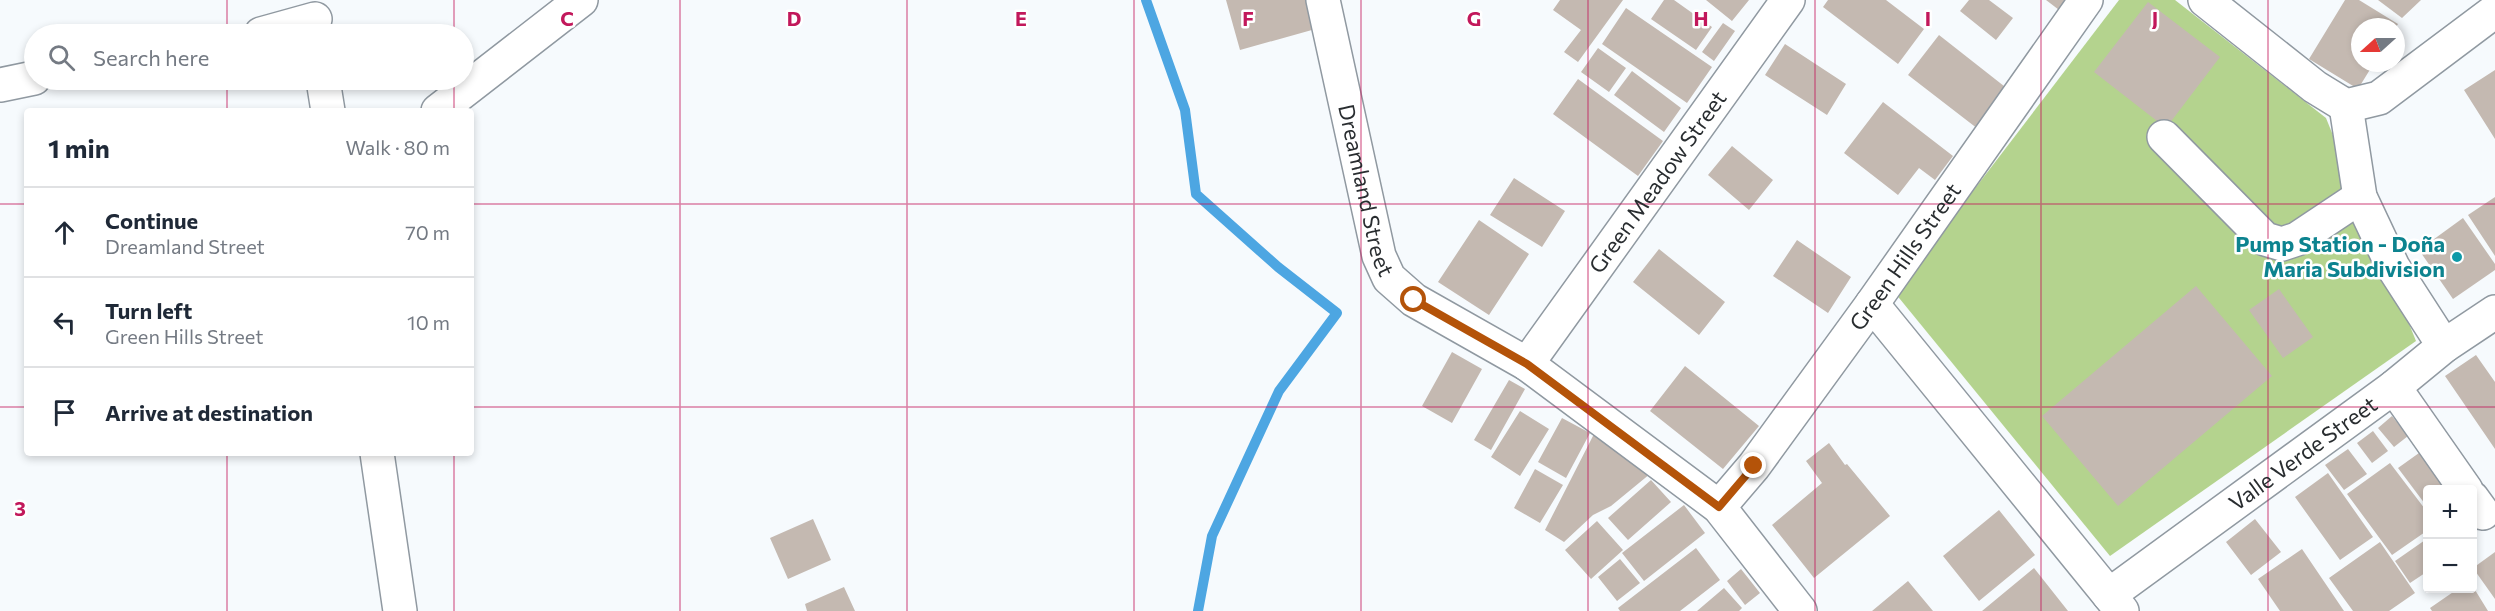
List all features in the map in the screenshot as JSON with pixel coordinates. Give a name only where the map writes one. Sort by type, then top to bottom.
[{"type":"street","points":[[474,83],[581,0]]},
{"type":"street","name":"Dreamland Street","points":[[1323,0],[1379,256],[1389,278],[1414,300],[1527,364],[1719,507],[1800,611]]},
{"type":"street","name":"Green Meadow Street","points":[[1527,364],[1788,0]]},
{"type":"street","name":"Green Hills Street","points":[[1719,507],[1754,466],[1872,304],[2086,0]]},
{"type":"street","points":[[2205,0],[2314,87],[2346,106],[2379,98],[2495,11]]},
{"type":"street","points":[[295,24],[315,18]]},
{"type":"street","points":[[0,85],[24,80]]},
{"type":"street","points":[[325,90],[328,108]]},
{"type":"street","points":[[442,108],[465,90]]},
{"type":"street","points":[[2346,106],[2360,197],[2393,267],[2444,346]]},
{"type":"street","points":[[2163,137],[2265,239],[2282,244],[2297,239],[2360,197]]},
{"type":"street","points":[[1872,304],[2116,603]]},
{"type":"street","name":"Valle Verde Street","points":[[2116,603],[2444,346],[2495,312]]},
{"type":"street","points":[[2394,387],[2463,485]]},
{"type":"street","points":[[377,456],[400,611]]},
{"type":"green space","points":[[2119,0],[2175,0],[2326,118],[2416,341],[2110,556],[1895,293]]},
{"type":"building","points":[[1226,0],[1311,0],[1319,28],[1240,50]]},
{"type":"building","points":[[1560,0],[1623,0],[1578,62],[1564,52],[1581,30],[1553,10]]},
{"type":"building","points":[[1664,0],[1674,0],[1712,27],[1696,50],[1651,19]]},
{"type":"building","points":[[1706,0],[1749,0],[1732,21]]},
{"type":"building","points":[[1828,0],[1886,0],[1924,29],[1898,64],[1823,7]]},
{"type":"building","points":[[1969,0],[1989,0],[2013,18],[1996,40],[1960,11]]},
{"type":"building","points":[[2046,0],[2073,0],[2063,13]]},
{"type":"building","points":[[2345,0],[2359,0],[2388,18],[2351,18],[2351,72],[2368,72],[2358,89],[2309,59]]},
{"type":"building","points":[[2378,0],[2421,0],[2402,18]]},
{"type":"building","points":[[2148,2],[2220,57],[2166,128],[2094,72]]},
{"type":"building","points":[[1626,8],[1712,67],[1687,103],[1602,44]]},
{"type":"building","points":[[1723,23],[1735,31],[1714,61],[1702,52]]},
{"type":"building","points":[[1939,35],[2009,90],[1978,129],[1908,75]]},
{"type":"building","points":[[1785,44],[1846,84],[1827,115],[1765,75]]},
{"type":"building","points":[[1598,48],[1626,68],[1609,92],[1581,72]]},
{"type":"building","points":[[2495,70],[2495,139],[2464,90]]},
{"type":"building","points":[[1632,71],[1681,108],[1664,132],[1614,95]]},
{"type":"building","points":[[1578,79],[1663,141],[1638,176],[1553,114]]},
{"type":"building","points":[[1883,102],[1953,156],[1935,180],[1919,168],[1898,195],[1844,153]]},
{"type":"building","points":[[1732,146],[1773,180],[1749,210],[1708,175]]},
{"type":"building","points":[[1514,178],[1565,211],[1542,247],[1490,215]]},
{"type":"building","points":[[2495,197],[2495,256],[2468,215]]},
{"type":"building","name":"Pump Station - Doña Maria Subdivision","points":[[2463,218],[2495,264],[2495,270],[2453,299],[2419,250]]},
{"type":"building","points":[[1479,220],[1529,254],[1489,315],[1438,282]]},
{"type":"building","points":[[1797,240],[1851,277],[1828,313],[1773,276]]},
{"type":"building","points":[[1659,249],[1725,302],[1699,335],[1633,282]]},
{"type":"building","points":[[2196,286],[2272,376],[2118,506],[2042,416]]},
{"type":"building","points":[[2279,289],[2313,337],[2283,358],[2249,310]]},
{"type":"building","points":[[1452,352],[1482,369],[1452,423],[1422,406]]},
{"type":"building","points":[[2476,355],[2495,382],[2495,449],[2445,376]]},
{"type":"building","points":[[1685,366],[1759,426],[1723,469],[1650,411]]},
{"type":"building","points":[[1509,380],[1525,389],[1491,450],[1474,440]]},
{"type":"building","points":[[1520,411],[1549,429],[1520,476],[1491,457]]},
{"type":"building","points":[[2392,416],[2408,436],[2394,447],[2378,428]]},
{"type":"building","points":[[1562,418],[1590,433],[1566,478],[1538,462]]},
{"type":"building","points":[[2373,431],[2388,451],[2372,463],[2357,443]]},
{"type":"building","points":[[1595,432],[1656,469],[1611,506],[1593,515],[1564,542],[1545,530]]},
{"type":"building","points":[[1829,443],[1845,465],[1847,464],[1890,516],[1814,578],[1772,525],[1822,483],[1806,461]]},
{"type":"building","points":[[2348,449],[2367,474],[2344,490],[2325,465]]},
{"type":"building","points":[[2419,453],[2442,485],[2423,485],[2423,501],[2398,468]]},
{"type":"building","points":[[2390,463],[2423,506],[2423,533],[2392,555],[2347,494]]},
{"type":"building","points":[[1535,469],[1563,485],[1540,523],[1514,508]]},
{"type":"building","points":[[2328,473],[2373,537],[2340,560],[2295,497]]},
{"type":"building","points":[[1651,480],[1671,502],[1628,540],[1608,518]]},
{"type":"building","points":[[1684,505],[1705,533],[1644,581],[1622,553]]},
{"type":"building","points":[[1999,510],[2035,555],[1979,601],[1943,556]]},
{"type":"building","points":[[813,519],[831,560],[788,579],[770,538]]},
{"type":"building","points":[[2255,519],[2281,552],[2251,575],[2226,542]]},
{"type":"building","points":[[1597,521],[1623,550],[1591,579],[1565,550]]},
{"type":"building","points":[[2423,541],[2423,574],[2410,583],[2395,561]]},
{"type":"building","points":[[2380,542],[2415,593],[2389,611],[2353,611],[2329,578]]},
{"type":"building","points":[[1696,548],[1720,580],[1680,611],[1620,611],[1618,608]]},
{"type":"building","points":[[2302,549],[2344,611],[2280,611],[2258,579]]},
{"type":"building","points":[[2495,552],[2495,599],[2477,574],[2477,565]]},
{"type":"building","points":[[1620,559],[1640,583],[1617,601],[1598,577]]},
{"type":"building","points":[[2034,568],[2068,611],[1982,611]]},
{"type":"building","points":[[1741,569],[1760,593],[1745,605],[1727,581]]},
{"type":"building","points":[[1908,581],[1933,611],[1872,611]]},
{"type":"building","points":[[844,587],[855,611],[807,611],[805,604]]},
{"type":"building","points":[[1724,588],[1742,608],[1739,611],[1697,611]]},
{"type":"building","points":[[2452,593],[2477,593],[2488,611],[2432,611],[2430,608]]},
{"type":"waterway","points":[[1146,0],[1185,110],[1196,194],[1278,267],[1337,313],[1279,391],[1212,536],[1198,611]]},
{"type":"place","name":"Pump Station - Doña Maria Subdivision","points":[[2457,257]]},
{"type":"route","points":[[1414,300],[1527,364],[1719,507],[1754,466]]}]
